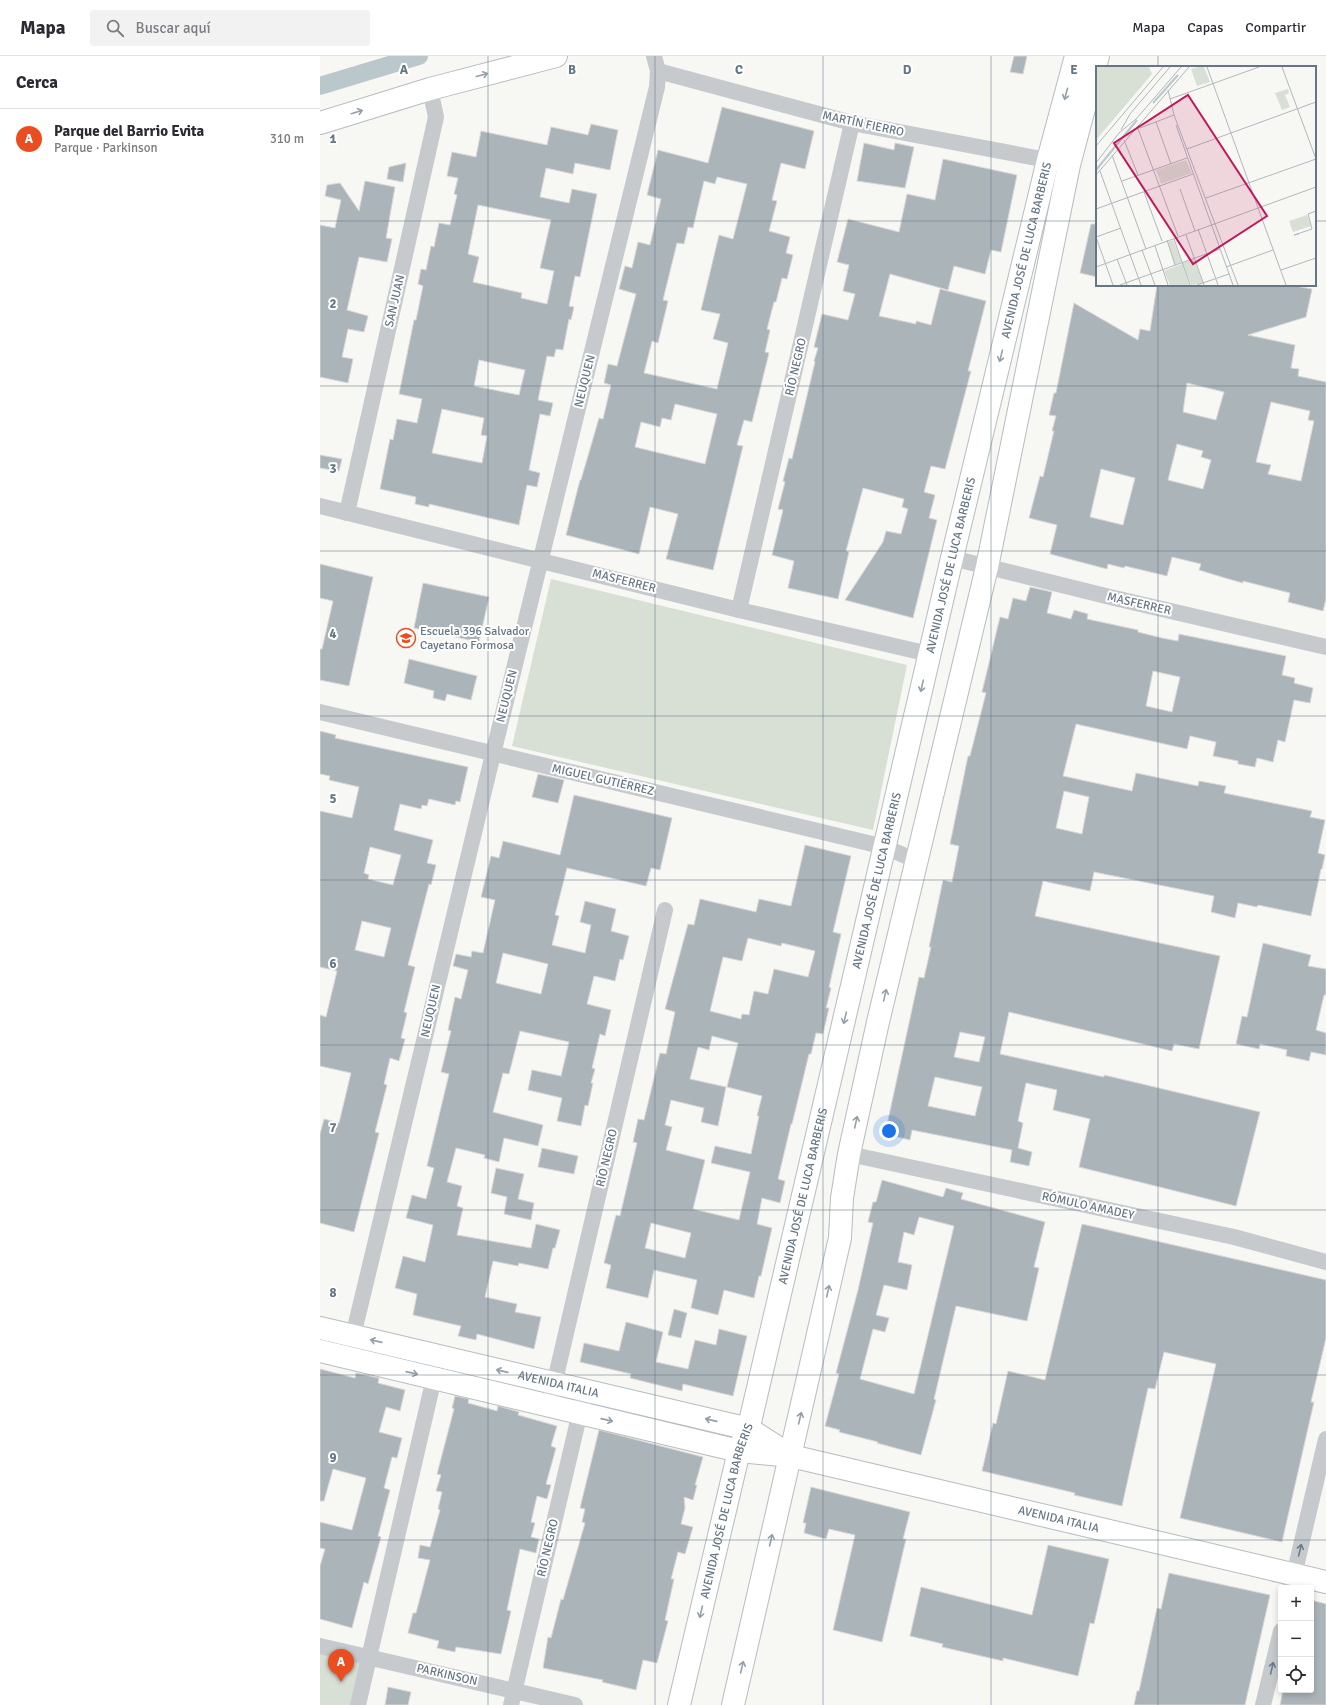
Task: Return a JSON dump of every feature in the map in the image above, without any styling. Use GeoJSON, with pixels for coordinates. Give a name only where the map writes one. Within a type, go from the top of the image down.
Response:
{"type":"FeatureCollection","features":[{"type":"Feature","properties":{"kind":"main road"},"geometry":{"type":"LineString","coordinates":[[320,123],[430,89],[556,56]]}},
{"type":"Feature","properties":{"kind":"main road","name":"AVENIDA JOSÉ DE LUCA BARBERIS"},"geometry":{"type":"LineString","coordinates":[[679,1705],[739,1451],[748,1429],[952,558],[1048,160],[1076,56]]}},
{"type":"Feature","properties":{"kind":"main road","name":"AVENIDA JOSÉ DE LUCA BARBERIS"},"geometry":{"type":"LineString","coordinates":[[733,1705],[840,1238],[842,1198],[849,1154],[878,1022],[987,567],[1070,164],[1098,56]]}},
{"type":"Feature","properties":{"kind":"main road","name":"AVENIDA ITALIA"},"geometry":{"type":"LineString","coordinates":[[320,1328],[748,1429],[791,1456]]}},
{"type":"Feature","properties":{"kind":"main road","name":"AVENIDA ITALIA"},"geometry":{"type":"LineString","coordinates":[[320,1351],[739,1451],[791,1456],[1292,1582],[1326,1582]]}},
{"type":"Feature","properties":{"kind":"street","name":"NEUQUEN"},"geometry":{"type":"LineString","coordinates":[[353,1336],[493,754],[657,87],[658,71],[654,56]]}},
{"type":"Feature","properties":{"kind":"street","name":"MARTÍN FIERRO"},"geometry":{"type":"LineString","coordinates":[[658,71],[852,123],[1070,164]]}},
{"type":"Feature","properties":{"kind":"street","name":"SAN JUAN"},"geometry":{"type":"LineString","coordinates":[[347,513],[436,117],[430,89]]}},
{"type":"Feature","properties":{"kind":"street","name":"RÍO NEGRO"},"geometry":{"type":"LineString","coordinates":[[739,610],[852,123]]}},
{"type":"Feature","properties":{"kind":"street","name":"MASFERRER"},"geometry":{"type":"LineString","coordinates":[[320,506],[739,610],[929,654]]}},
{"type":"Feature","properties":{"kind":"street","name":"MASFERRER"},"geometry":{"type":"LineString","coordinates":[[952,558],[1110,597],[1326,647]]}},
{"type":"Feature","properties":{"kind":"street","name":"MIGUEL GUTIÉRREZ"},"geometry":{"type":"LineString","coordinates":[[320,712],[885,847],[916,861]]}},
{"type":"Feature","properties":{"kind":"street","name":"RÍO NEGRO"},"geometry":{"type":"LineString","coordinates":[[549,1406],[666,910]]}},
{"type":"Feature","properties":{"kind":"street","name":"RÓMULO AMADEY"},"geometry":{"type":"LineString","coordinates":[[849,1154],[1226,1236],[1326,1262]]}},
{"type":"Feature","properties":{"kind":"street"},"geometry":{"type":"LineString","coordinates":[[358,1705],[434,1378]]}},
{"type":"Feature","properties":{"kind":"street","name":"RÍO NEGRO"},"geometry":{"type":"LineString","coordinates":[[513,1698],[585,1391]]}},
{"type":"Feature","properties":{"kind":"street"},"geometry":{"type":"LineString","coordinates":[[1292,1582],[1326,1439]]}},
{"type":"Feature","properties":{"kind":"street"},"geometry":{"type":"LineString","coordinates":[[1264,1705],[1278,1643]]}},
{"type":"Feature","properties":{"kind":"street","name":"PARKINSON"},"geometry":{"type":"LineString","coordinates":[[320,1646],[369,1657],[513,1698],[575,1705]]}},
{"type":"Feature","properties":{"kind":"shaded area"},"geometry":{"type":"Polygon","coordinates":[[[551,579],[907,665],[873,830],[512,746],[551,579]]]}},
{"type":"Feature","properties":{"kind":"shaded area"},"geometry":{"type":"Polygon","coordinates":[[[320,1648],[367,1659],[356,1705],[320,1705],[320,1648]]]}},
{"type":"Feature","properties":{"kind":"building"},"geometry":{"type":"Polygon","coordinates":[[[1014,56],[1027,56],[1023,74],[1010,72],[1014,56]]]}},
{"type":"Feature","properties":{"kind":"building"},"geometry":{"type":"Polygon","coordinates":[[[722,107],[814,131],[805,169],[781,163],[772,200],[777,201],[769,231],[790,237],[786,253],[793,255],[787,279],[782,278],[767,329],[770,330],[765,352],[769,353],[752,422],[744,420],[737,445],[743,446],[713,570],[666,559],[678,514],[650,507],[639,554],[566,535],[580,480],[599,418],[603,419],[611,385],[604,383],[608,364],[617,366],[636,294],[619,289],[625,266],[632,268],[638,242],[650,245],[661,199],[647,195],[658,150],[708,163],[722,107]],[[717,177],[715,184],[704,181],[693,228],[688,227],[684,244],[677,243],[663,300],[668,301],[658,343],[652,341],[644,373],[717,389],[728,343],[713,339],[720,314],[701,310],[719,235],[733,239],[747,184],[717,177]],[[675,404],[671,420],[662,418],[660,427],[641,422],[635,447],[705,464],[717,414],[675,404]]]}},
{"type":"Feature","properties":{"kind":"building"},"geometry":{"type":"Polygon","coordinates":[[[591,124],[618,130],[610,170],[575,163],[573,174],[546,168],[540,197],[569,203],[572,189],[597,194],[580,277],[575,276],[569,306],[574,307],[571,320],[569,319],[563,350],[556,349],[554,357],[547,356],[538,400],[553,403],[550,416],[540,414],[529,470],[540,473],[537,487],[527,485],[519,525],[429,504],[429,507],[415,504],[416,497],[380,489],[390,439],[393,440],[397,419],[417,423],[422,399],[399,394],[414,320],[416,320],[423,286],[418,284],[421,269],[426,270],[431,246],[434,247],[439,223],[450,225],[457,195],[454,194],[458,178],[447,176],[452,152],[476,157],[481,131],[547,145],[551,127],[588,135],[591,124]],[[478,205],[468,254],[479,257],[473,282],[522,293],[521,298],[547,304],[554,271],[540,268],[551,220],[478,205]],[[479,360],[474,386],[519,395],[525,370],[479,360]],[[442,409],[432,453],[482,463],[487,436],[481,435],[484,418],[442,409]]]}},
{"type":"Feature","properties":{"kind":"building"},"geometry":{"type":"Polygon","coordinates":[[[864,143],[894,150],[895,143],[914,147],[905,188],[857,181],[864,143]]]}},
{"type":"Feature","properties":{"kind":"building"},"geometry":{"type":"Polygon","coordinates":[[[943,159],[1017,175],[1001,252],[991,250],[985,274],[954,266],[948,290],[890,274],[879,316],[916,324],[916,321],[931,325],[940,289],[986,301],[968,371],[971,371],[945,469],[931,466],[924,492],[935,495],[929,518],[937,520],[913,618],[845,600],[883,542],[886,531],[901,534],[908,509],[902,507],[904,499],[863,488],[846,551],[849,552],[838,599],[788,588],[794,561],[772,555],[783,510],[778,509],[785,482],[783,481],[789,458],[792,459],[815,362],[818,348],[814,347],[822,314],[848,320],[855,294],[843,291],[849,265],[837,262],[848,219],[899,232],[907,194],[935,200],[943,159]]]}},
{"type":"Feature","properties":{"kind":"building"},"geometry":{"type":"Polygon","coordinates":[[[406,163],[403,182],[387,179],[389,167],[406,163]]]}},
{"type":"Feature","properties":{"kind":"building"},"geometry":{"type":"Polygon","coordinates":[[[365,181],[395,187],[386,238],[392,239],[387,262],[359,257],[347,310],[368,316],[364,332],[348,329],[342,357],[353,359],[348,383],[320,377],[320,225],[335,228],[341,200],[325,196],[327,185],[340,183],[359,211],[365,181]]]}},
{"type":"Feature","properties":{"kind":"building"},"geometry":{"type":"Polygon","coordinates":[[[1091,224],[1096,224],[1096,277],[1080,273],[1091,224]]]}},
{"type":"Feature","properties":{"kind":"building"},"geometry":{"type":"Polygon","coordinates":[[[1157,286],[1296,286],[1312,289],[1306,317],[1248,335],[1295,345],[1291,368],[1299,369],[1298,376],[1326,382],[1326,599],[1323,611],[1288,602],[1290,593],[1225,578],[1199,570],[1201,564],[1172,557],[1167,576],[1125,566],[1124,568],[1108,564],[1107,569],[1050,554],[1057,525],[1029,518],[1040,476],[1043,477],[1054,431],[1052,431],[1056,416],[1049,415],[1054,393],[1056,393],[1074,303],[1138,340],[1140,329],[1150,331],[1157,286]],[[1187,383],[1183,412],[1216,420],[1224,392],[1187,383]],[[1271,402],[1256,462],[1271,465],[1268,474],[1301,481],[1314,421],[1308,420],[1310,411],[1271,402]],[[1177,444],[1168,480],[1203,489],[1211,460],[1201,457],[1203,451],[1177,444]],[[1101,469],[1090,517],[1123,525],[1135,478],[1101,469]]]}},
{"type":"Feature","properties":{"kind":"building"},"geometry":{"type":"Polygon","coordinates":[[[320,455],[342,459],[339,471],[320,468],[320,455]]]}},
{"type":"Feature","properties":{"kind":"building"},"geometry":{"type":"Polygon","coordinates":[[[320,564],[373,577],[349,686],[320,680],[320,649],[322,649],[333,601],[320,598],[320,564]]]}},
{"type":"Feature","properties":{"kind":"building"},"geometry":{"type":"Polygon","coordinates":[[[423,583],[489,597],[479,642],[414,628],[423,583]]]}},
{"type":"Feature","properties":{"kind":"building"},"geometry":{"type":"Polygon","coordinates":[[[1030,587],[1052,592],[1047,613],[1071,619],[1074,610],[1088,614],[1087,619],[1138,630],[1138,632],[1162,638],[1178,641],[1179,634],[1286,656],[1282,675],[1295,678],[1294,683],[1313,688],[1310,703],[1294,700],[1285,742],[1278,740],[1273,762],[1257,758],[1255,767],[1238,764],[1238,761],[1213,756],[1216,742],[1190,736],[1187,749],[1076,724],[1063,776],[1132,791],[1136,773],[1198,786],[1199,781],[1226,786],[1224,793],[1312,811],[1310,817],[1325,820],[1318,853],[1325,855],[1322,869],[1311,916],[1258,905],[1257,907],[1238,903],[1235,918],[1211,912],[1214,896],[1094,872],[1090,891],[1043,881],[1035,916],[1220,956],[1199,1049],[1174,1044],[1172,1051],[1009,1012],[1000,1054],[1104,1077],[1104,1075],[1260,1112],[1236,1206],[1079,1167],[1090,1119],[1053,1110],[1057,1090],[1026,1083],[1018,1121],[1023,1123],[1018,1148],[1032,1152],[1029,1166],[1010,1162],[1012,1150],[912,1130],[910,1140],[885,1134],[919,977],[924,978],[943,880],[952,882],[959,846],[950,844],[968,756],[970,756],[986,693],[982,692],[1000,617],[1008,619],[1013,598],[1026,601],[1030,587]],[[1153,671],[1146,706],[1172,712],[1180,677],[1153,671]],[[1064,791],[1056,828],[1082,834],[1089,797],[1064,791]],[[960,1032],[954,1057],[979,1062],[985,1037],[960,1032]],[[935,1077],[928,1106],[975,1116],[982,1087],[935,1077]]]}},
{"type":"Feature","properties":{"kind":"building"},"geometry":{"type":"Polygon","coordinates":[[[409,659],[477,676],[471,700],[447,694],[445,701],[433,698],[434,691],[404,683],[409,659]]]}},
{"type":"Feature","properties":{"kind":"building"},"geometry":{"type":"Polygon","coordinates":[[[320,731],[336,735],[335,738],[468,767],[460,802],[456,801],[455,805],[429,799],[427,806],[422,805],[421,809],[400,804],[394,830],[433,840],[427,863],[436,865],[431,885],[429,884],[408,965],[415,967],[404,1012],[407,1013],[401,1038],[405,1039],[399,1061],[390,1058],[384,1084],[387,1085],[375,1132],[379,1133],[354,1232],[320,1223],[320,1134],[324,1119],[339,1123],[351,1073],[320,1066],[320,1015],[326,1017],[337,971],[320,967],[320,811],[352,818],[359,787],[329,780],[330,776],[320,774],[320,731]],[[370,847],[364,873],[369,875],[368,879],[393,885],[401,855],[370,847]],[[362,921],[355,950],[384,957],[391,928],[362,921]]]}},
{"type":"Feature","properties":{"kind":"building"},"geometry":{"type":"Polygon","coordinates":[[[538,774],[564,780],[558,803],[532,797],[538,774]]]}},
{"type":"Feature","properties":{"kind":"building"},"geometry":{"type":"Polygon","coordinates":[[[574,795],[672,818],[660,870],[651,868],[646,886],[567,868],[555,915],[559,916],[552,945],[585,953],[591,925],[580,922],[585,901],[616,909],[611,931],[629,936],[623,960],[620,959],[615,981],[594,976],[587,1004],[611,1010],[605,1036],[600,1034],[592,1068],[595,1069],[591,1083],[593,1083],[588,1106],[585,1105],[581,1126],[557,1121],[562,1098],[528,1090],[532,1070],[561,1076],[569,1042],[520,1031],[509,1074],[503,1073],[493,1112],[543,1125],[538,1146],[504,1138],[499,1162],[484,1158],[485,1155],[456,1148],[447,1182],[462,1186],[457,1206],[463,1208],[457,1235],[531,1248],[536,1224],[560,1230],[555,1248],[553,1248],[548,1269],[519,1263],[518,1266],[493,1261],[485,1297],[517,1304],[515,1312],[541,1317],[534,1349],[477,1334],[476,1340],[458,1336],[461,1326],[413,1315],[417,1294],[395,1288],[403,1256],[425,1262],[433,1225],[406,1218],[412,1195],[426,1199],[434,1168],[427,1166],[449,1074],[441,1072],[451,1031],[448,1030],[455,997],[461,999],[468,970],[453,966],[456,954],[471,957],[472,951],[483,953],[495,900],[481,897],[491,856],[499,858],[503,841],[560,855],[574,795]],[[503,953],[496,983],[541,994],[548,964],[503,953]]]}},
{"type":"Feature","properties":{"kind":"building"},"geometry":{"type":"Polygon","coordinates":[[[805,845],[851,856],[833,932],[841,934],[829,987],[831,988],[826,1008],[829,1008],[823,1034],[816,1033],[811,1054],[809,1054],[791,1124],[778,1179],[785,1181],[780,1203],[762,1198],[757,1224],[772,1228],[761,1276],[759,1276],[754,1298],[724,1290],[718,1315],[691,1308],[697,1280],[654,1270],[648,1298],[606,1288],[611,1265],[604,1263],[616,1215],[620,1216],[637,1143],[633,1142],[638,1119],[644,1120],[660,1053],[666,1054],[675,1012],[665,1009],[688,924],[694,925],[700,899],[756,912],[759,899],[791,906],[805,845]],[[748,938],[742,961],[723,957],[710,1011],[741,1019],[742,1014],[749,1015],[754,991],[768,994],[774,969],[808,977],[815,951],[782,943],[781,946],[748,938]],[[712,1036],[709,1050],[698,1047],[690,1079],[726,1087],[718,1126],[701,1122],[704,1108],[671,1100],[665,1125],[672,1127],[666,1150],[705,1160],[693,1209],[739,1220],[750,1172],[711,1163],[715,1146],[751,1154],[762,1096],[727,1087],[738,1043],[712,1036]],[[651,1223],[645,1248],[685,1258],[691,1233],[651,1223]]]}},
{"type":"Feature","properties":{"kind":"building"},"geometry":{"type":"Polygon","coordinates":[[[1263,943],[1311,955],[1308,966],[1326,969],[1326,995],[1324,995],[1316,1030],[1326,1033],[1326,1055],[1311,1052],[1309,1061],[1286,1056],[1287,1050],[1260,1044],[1259,1049],[1236,1044],[1242,1016],[1247,1017],[1263,943]]]}},
{"type":"Feature","properties":{"kind":"building"},"geometry":{"type":"Polygon","coordinates":[[[542,1148],[578,1156],[574,1174],[538,1167],[542,1148]]]}},
{"type":"Feature","properties":{"kind":"building"},"geometry":{"type":"Polygon","coordinates":[[[496,1168],[524,1174],[518,1199],[534,1203],[531,1220],[504,1214],[507,1197],[491,1193],[496,1168]]]}},
{"type":"Feature","properties":{"kind":"building"},"geometry":{"type":"Polygon","coordinates":[[[882,1180],[943,1197],[946,1188],[963,1193],[961,1199],[1045,1222],[1034,1267],[1039,1268],[1027,1321],[956,1306],[934,1399],[936,1400],[921,1455],[839,1432],[840,1430],[825,1426],[839,1374],[836,1373],[858,1290],[873,1223],[868,1222],[873,1202],[876,1202],[882,1180]],[[919,1217],[914,1235],[904,1232],[898,1262],[912,1265],[907,1290],[884,1285],[876,1315],[889,1318],[885,1332],[873,1329],[860,1379],[914,1394],[954,1226],[919,1217]]]}},
{"type":"Feature","properties":{"kind":"building"},"geometry":{"type":"Polygon","coordinates":[[[1082,1224],[1326,1280],[1326,1338],[1311,1402],[1314,1402],[1282,1542],[1180,1518],[1216,1364],[1164,1352],[1155,1389],[1148,1388],[1122,1506],[1074,1495],[1075,1493],[982,1471],[993,1423],[996,1424],[1008,1371],[1045,1380],[1082,1224]]]}},
{"type":"Feature","properties":{"kind":"building"},"geometry":{"type":"Polygon","coordinates":[[[674,1309],[687,1313],[681,1338],[668,1335],[674,1309]]]}},
{"type":"Feature","properties":{"kind":"building"},"geometry":{"type":"Polygon","coordinates":[[[626,1322],[663,1332],[656,1362],[688,1369],[695,1340],[716,1345],[719,1329],[747,1336],[733,1396],[683,1384],[682,1391],[630,1378],[631,1374],[580,1362],[584,1343],[619,1351],[626,1322]]]}},
{"type":"Feature","properties":{"kind":"building"},"geometry":{"type":"Polygon","coordinates":[[[320,1369],[355,1378],[356,1373],[379,1378],[378,1383],[405,1390],[400,1411],[386,1407],[379,1432],[402,1438],[397,1458],[392,1457],[384,1488],[390,1490],[378,1536],[381,1537],[368,1584],[364,1582],[352,1628],[320,1619],[320,1566],[325,1549],[320,1548],[320,1522],[352,1530],[366,1478],[333,1469],[324,1501],[320,1501],[320,1369]]]}},
{"type":"Feature","properties":{"kind":"building"},"geometry":{"type":"Polygon","coordinates":[[[455,1396],[469,1399],[468,1403],[497,1411],[498,1406],[502,1407],[519,1412],[518,1415],[557,1426],[551,1446],[556,1448],[546,1484],[551,1485],[547,1499],[537,1496],[531,1522],[535,1523],[531,1537],[539,1539],[536,1553],[520,1549],[507,1610],[511,1611],[501,1654],[456,1647],[455,1652],[437,1648],[439,1641],[408,1633],[413,1613],[416,1613],[430,1560],[418,1558],[420,1545],[430,1547],[440,1510],[438,1509],[442,1492],[436,1491],[441,1475],[437,1474],[454,1409],[452,1408],[455,1396]]]}},
{"type":"Feature","properties":{"kind":"building"},"geometry":{"type":"Polygon","coordinates":[[[599,1430],[703,1457],[695,1485],[697,1485],[693,1500],[684,1497],[685,1508],[681,1524],[693,1527],[685,1554],[678,1552],[671,1579],[674,1579],[665,1620],[668,1621],[657,1663],[643,1660],[636,1690],[602,1682],[603,1680],[543,1668],[548,1637],[551,1638],[561,1599],[563,1600],[585,1523],[582,1522],[585,1509],[580,1508],[599,1430]]]}},
{"type":"Feature","properties":{"kind":"building"},"geometry":{"type":"Polygon","coordinates":[[[811,1487],[910,1512],[903,1539],[906,1539],[882,1642],[833,1630],[855,1535],[829,1529],[826,1539],[804,1533],[806,1523],[803,1523],[811,1487]]]}},
{"type":"Feature","properties":{"kind":"building"},"geometry":{"type":"Polygon","coordinates":[[[1048,1545],[1109,1559],[1094,1624],[1090,1623],[1078,1676],[1003,1658],[1003,1661],[942,1647],[943,1644],[910,1636],[921,1587],[1032,1615],[1048,1545]]]}},
{"type":"Feature","properties":{"kind":"building"},"geometry":{"type":"Polygon","coordinates":[[[1169,1573],[1270,1595],[1245,1705],[1134,1705],[1137,1691],[1139,1691],[1157,1608],[1161,1609],[1169,1573]]]}},
{"type":"Feature","properties":{"kind":"building"},"geometry":{"type":"Polygon","coordinates":[[[1314,1601],[1326,1604],[1326,1705],[1280,1705],[1282,1693],[1314,1693],[1314,1601]]]}},
{"type":"Feature","properties":{"kind":"building"},"geometry":{"type":"Polygon","coordinates":[[[388,1687],[411,1692],[408,1705],[385,1705],[388,1687]]]}},
{"type":"Feature","properties":{"kind":"waterway"},"geometry":{"type":"LineString","coordinates":[[320,86],[419,56]]}},
{"type":"Feature","properties":{"kind":"place","name":"Escuela 396 Salvador Cayetano Formosa"},"geometry":{"type":"Point","coordinates":[406,638]}},
{"type":"Feature","properties":{"kind":"place","name":"Parque del Barrio Evita"},"geometry":{"type":"Point","coordinates":[341,1682]}}]}
